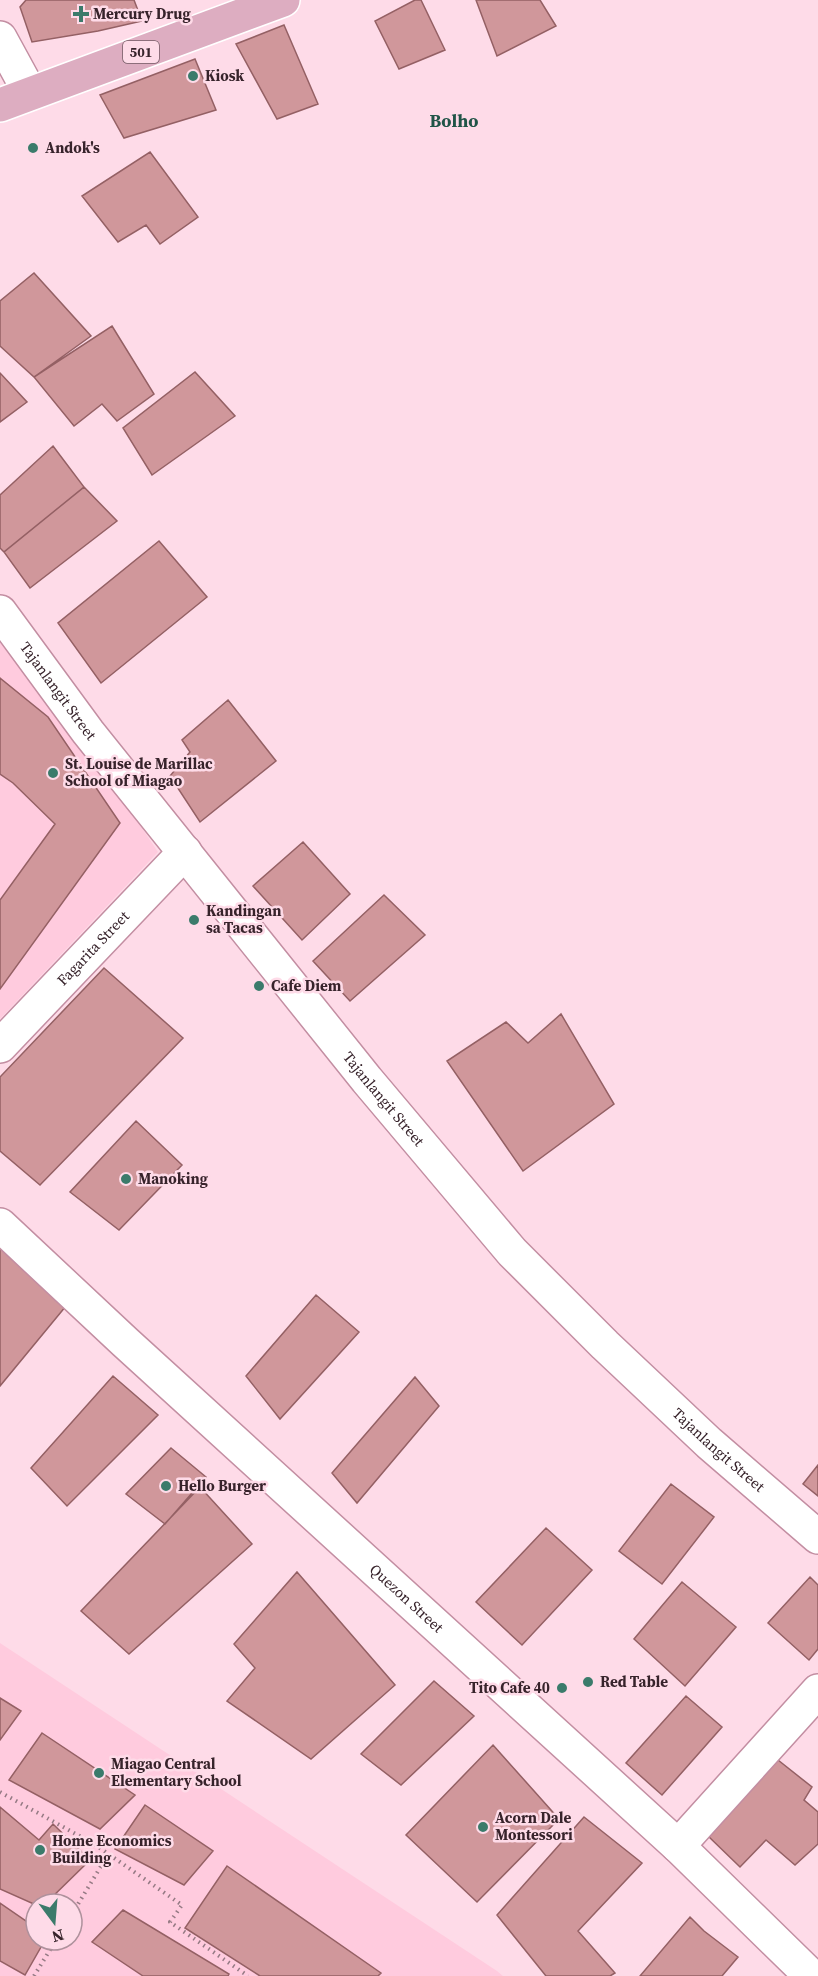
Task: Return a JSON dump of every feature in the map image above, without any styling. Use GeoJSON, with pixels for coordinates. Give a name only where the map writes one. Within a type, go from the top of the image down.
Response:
{"type":"FeatureCollection","features":[{"type":"Feature","properties":{"kind":"main road","name":"501"},"geometry":{"type":"LineString","coordinates":[[0,105],[283,0]]}},
{"type":"Feature","properties":{"kind":"street"},"geometry":{"type":"LineString","coordinates":[[0,38],[30,93]]}},
{"type":"Feature","properties":{"kind":"street","name":"Tajanlangit Street"},"geometry":{"type":"LineString","coordinates":[[0,612],[88,732],[368,1080],[512,1252],[605,1345],[709,1443],[818,1537]]}},
{"type":"Feature","properties":{"kind":"street","name":"Fagarita Street"},"geometry":{"type":"LineString","coordinates":[[0,1046],[185,852]]}},
{"type":"Feature","properties":{"kind":"street","name":"Quezon Street"},"geometry":{"type":"LineString","coordinates":[[0,1225],[125,1342],[678,1846],[811,1976]]}},
{"type":"Feature","properties":{"kind":"street"},"geometry":{"type":"LineString","coordinates":[[678,1846],[818,1691]]}},
{"type":"Feature","properties":{"kind":"path"},"geometry":{"type":"LineString","coordinates":[[0,1792],[109,1853],[182,1905],[171,1922],[248,1976]]}},
{"type":"Feature","properties":{"kind":"path"},"geometry":{"type":"LineString","coordinates":[[84,1894],[109,1853]]}},
{"type":"Feature","properties":{"kind":"path"},"geometry":{"type":"LineString","coordinates":[[34,1976],[49,1952]]}},
{"type":"Feature","properties":{"kind":"shaded area","name":"St. Louise de Marillac School of Miagao"},"geometry":{"type":"Polygon","coordinates":[[[0,634],[53,695],[158,852],[0,1019],[0,634]]]}},
{"type":"Feature","properties":{"kind":"shaded area","name":"Miagao Central Elementary School"},"geometry":{"type":"Polygon","coordinates":[[[0,1643],[497,1971],[503,1976],[0,1976],[0,1643]]]}},
{"type":"Feature","properties":{"kind":"building","name":"Mercury Drug"},"geometry":{"type":"Polygon","coordinates":[[[26,0],[134,0],[142,21],[32,42],[20,7],[26,0]]]}},
{"type":"Feature","properties":{"kind":"building"},"geometry":{"type":"Polygon","coordinates":[[[415,0],[421,0],[445,50],[399,69],[375,21],[415,0]]]}},
{"type":"Feature","properties":{"kind":"building"},"geometry":{"type":"Polygon","coordinates":[[[476,0],[540,0],[556,26],[497,56],[476,0]]]}},
{"type":"Feature","properties":{"kind":"building"},"geometry":{"type":"Polygon","coordinates":[[[284,25],[318,104],[277,119],[236,44],[284,25]]]}},
{"type":"Feature","properties":{"kind":"building"},"geometry":{"type":"Polygon","coordinates":[[[195,59],[216,110],[124,138],[100,95],[195,59]]]}},
{"type":"Feature","properties":{"kind":"building"},"geometry":{"type":"Polygon","coordinates":[[[150,152],[198,217],[160,244],[146,225],[118,242],[82,196],[150,152]]]}},
{"type":"Feature","properties":{"kind":"building"},"geometry":{"type":"Polygon","coordinates":[[[34,273],[91,336],[34,377],[0,346],[0,301],[34,273]]]}},
{"type":"Feature","properties":{"kind":"building"},"geometry":{"type":"Polygon","coordinates":[[[112,326],[154,394],[117,421],[102,404],[74,426],[34,377],[112,326]]]}},
{"type":"Feature","properties":{"kind":"building"},"geometry":{"type":"Polygon","coordinates":[[[195,372],[235,416],[152,475],[123,428],[195,372]]]}},
{"type":"Feature","properties":{"kind":"building"},"geometry":{"type":"Polygon","coordinates":[[[0,373],[27,402],[0,422],[0,373]]]}},
{"type":"Feature","properties":{"kind":"building"},"geometry":{"type":"Polygon","coordinates":[[[53,446],[84,487],[4,552],[0,548],[0,495],[53,446]]]}},
{"type":"Feature","properties":{"kind":"building"},"geometry":{"type":"Polygon","coordinates":[[[84,487],[117,521],[30,588],[4,552],[84,487]]]}},
{"type":"Feature","properties":{"kind":"building"},"geometry":{"type":"Polygon","coordinates":[[[159,541],[207,597],[101,683],[58,623],[159,541]]]}},
{"type":"Feature","properties":{"kind":"building"},"geometry":{"type":"Polygon","coordinates":[[[0,678],[48,717],[120,823],[0,989],[0,900],[55,824],[13,783],[0,774],[0,678]]]}},
{"type":"Feature","properties":{"kind":"building"},"geometry":{"type":"Polygon","coordinates":[[[228,700],[276,761],[200,822],[170,776],[190,752],[182,740],[228,700]]]}},
{"type":"Feature","properties":{"kind":"building"},"geometry":{"type":"Polygon","coordinates":[[[303,842],[350,894],[302,940],[253,886],[303,842]]]}},
{"type":"Feature","properties":{"kind":"building"},"geometry":{"type":"Polygon","coordinates":[[[384,895],[425,935],[350,1001],[313,961],[384,895]]]}},
{"type":"Feature","properties":{"kind":"building"},"geometry":{"type":"Polygon","coordinates":[[[104,968],[183,1038],[40,1185],[0,1151],[0,1077],[104,968]]]}},
{"type":"Feature","properties":{"kind":"building"},"geometry":{"type":"Polygon","coordinates":[[[561,1014],[614,1104],[523,1171],[447,1061],[506,1022],[528,1043],[561,1014]]]}},
{"type":"Feature","properties":{"kind":"building","name":"Manoking"},"geometry":{"type":"Polygon","coordinates":[[[136,1121],[182,1165],[119,1230],[70,1192],[136,1121]]]}},
{"type":"Feature","properties":{"kind":"building"},"geometry":{"type":"Polygon","coordinates":[[[0,1232],[66,1306],[0,1386],[0,1232]]]}},
{"type":"Feature","properties":{"kind":"building"},"geometry":{"type":"Polygon","coordinates":[[[316,1295],[359,1332],[280,1419],[246,1376],[316,1295]]]}},
{"type":"Feature","properties":{"kind":"building"},"geometry":{"type":"Polygon","coordinates":[[[113,1376],[158,1415],[67,1506],[31,1468],[113,1376]]]}},
{"type":"Feature","properties":{"kind":"building"},"geometry":{"type":"Polygon","coordinates":[[[415,1377],[439,1406],[357,1503],[332,1473],[415,1377]]]}},
{"type":"Feature","properties":{"kind":"building","name":"Hello Burger"},"geometry":{"type":"Polygon","coordinates":[[[171,1448],[206,1477],[165,1524],[126,1494],[171,1448]]]}},
{"type":"Feature","properties":{"kind":"building"},"geometry":{"type":"Polygon","coordinates":[[[818,1465],[818,1496],[803,1484],[818,1465]]]}},
{"type":"Feature","properties":{"kind":"building"},"geometry":{"type":"Polygon","coordinates":[[[671,1484],[714,1517],[662,1584],[619,1551],[671,1484]]]}},
{"type":"Feature","properties":{"kind":"building"},"geometry":{"type":"Polygon","coordinates":[[[200,1487],[252,1544],[129,1654],[81,1611],[200,1487]]]}},
{"type":"Feature","properties":{"kind":"building"},"geometry":{"type":"Polygon","coordinates":[[[546,1528],[592,1570],[522,1645],[476,1602],[546,1528]]]}},
{"type":"Feature","properties":{"kind":"building"},"geometry":{"type":"Polygon","coordinates":[[[297,1572],[395,1685],[311,1759],[227,1701],[255,1668],[234,1644],[297,1572]]]}},
{"type":"Feature","properties":{"kind":"building"},"geometry":{"type":"Polygon","coordinates":[[[810,1577],[818,1585],[818,1649],[809,1660],[768,1623],[810,1577]]]}},
{"type":"Feature","properties":{"kind":"building"},"geometry":{"type":"Polygon","coordinates":[[[682,1582],[736,1627],[685,1686],[634,1639],[682,1582]]]}},
{"type":"Feature","properties":{"kind":"building"},"geometry":{"type":"Polygon","coordinates":[[[434,1681],[474,1716],[401,1785],[361,1754],[434,1681]]]}},
{"type":"Feature","properties":{"kind":"building"},"geometry":{"type":"Polygon","coordinates":[[[686,1696],[722,1727],[662,1795],[626,1763],[686,1696]]]}},
{"type":"Feature","properties":{"kind":"building"},"geometry":{"type":"Polygon","coordinates":[[[0,1698],[21,1711],[0,1740],[0,1698]]]}},
{"type":"Feature","properties":{"kind":"building"},"geometry":{"type":"Polygon","coordinates":[[[42,1733],[135,1795],[100,1829],[9,1780],[42,1733]]]}},
{"type":"Feature","properties":{"kind":"building","name":"Acorn Dale Montessori"},"geometry":{"type":"Polygon","coordinates":[[[493,1745],[559,1819],[477,1902],[406,1835],[493,1745]]]}},
{"type":"Feature","properties":{"kind":"building"},"geometry":{"type":"Polygon","coordinates":[[[778,1760],[812,1787],[804,1800],[818,1812],[818,1844],[795,1865],[766,1840],[740,1867],[707,1835],[778,1760]]]}},
{"type":"Feature","properties":{"kind":"building"},"geometry":{"type":"Polygon","coordinates":[[[145,1805],[213,1851],[184,1885],[115,1849],[145,1805]]]}},
{"type":"Feature","properties":{"kind":"building","name":"Home Economics Building"},"geometry":{"type":"Polygon","coordinates":[[[0,1807],[39,1840],[53,1824],[90,1860],[57,1892],[24,1892],[24,1900],[0,1889],[0,1807]]]}},
{"type":"Feature","properties":{"kind":"building"},"geometry":{"type":"Polygon","coordinates":[[[584,1817],[642,1863],[578,1931],[615,1973],[610,1976],[546,1976],[497,1915],[584,1817]]]}},
{"type":"Feature","properties":{"kind":"building"},"geometry":{"type":"Polygon","coordinates":[[[227,1866],[381,1973],[378,1976],[260,1976],[185,1928],[227,1866]]]}},
{"type":"Feature","properties":{"kind":"building"},"geometry":{"type":"Polygon","coordinates":[[[0,1903],[24,1920],[24,1952],[38,1952],[25,1975],[0,1961],[0,1903]]]}},
{"type":"Feature","properties":{"kind":"building"},"geometry":{"type":"Polygon","coordinates":[[[123,1910],[229,1974],[228,1976],[143,1976],[92,1942],[123,1910]]]}},
{"type":"Feature","properties":{"kind":"building"},"geometry":{"type":"Polygon","coordinates":[[[690,1917],[738,1957],[722,1976],[640,1976],[690,1917]]]}},
{"type":"Feature","properties":{"kind":"place","name":"Mercury Drug"},"geometry":{"type":"Point","coordinates":[81,14]}},
{"type":"Feature","properties":{"kind":"place","name":"Kiosk"},"geometry":{"type":"Point","coordinates":[193,76]}},
{"type":"Feature","properties":{"kind":"place","name":"Andok's"},"geometry":{"type":"Point","coordinates":[33,148]}},
{"type":"Feature","properties":{"kind":"place","name":"St. Louise de Marillac School of Miagao"},"geometry":{"type":"Point","coordinates":[53,773]}},
{"type":"Feature","properties":{"kind":"place","name":"Kandingan sa Tacas"},"geometry":{"type":"Point","coordinates":[194,920]}},
{"type":"Feature","properties":{"kind":"place","name":"Cafe Diem"},"geometry":{"type":"Point","coordinates":[259,986]}},
{"type":"Feature","properties":{"kind":"place","name":"Manoking"},"geometry":{"type":"Point","coordinates":[126,1179]}},
{"type":"Feature","properties":{"kind":"place","name":"Hello Burger"},"geometry":{"type":"Point","coordinates":[166,1486]}},
{"type":"Feature","properties":{"kind":"place","name":"Red Table"},"geometry":{"type":"Point","coordinates":[588,1682]}},
{"type":"Feature","properties":{"kind":"place","name":"Tito Cafe 40"},"geometry":{"type":"Point","coordinates":[562,1688]}},
{"type":"Feature","properties":{"kind":"place","name":"Miagao Central Elementary School"},"geometry":{"type":"Point","coordinates":[99,1773]}},
{"type":"Feature","properties":{"kind":"place","name":"Acorn Dale Montessori"},"geometry":{"type":"Point","coordinates":[483,1827]}},
{"type":"Feature","properties":{"kind":"place","name":"Home Economics Building"},"geometry":{"type":"Point","coordinates":[40,1850]}},
{"type":"Feature","properties":{"kind":"district","name":"Bolho"},"geometry":{"type":"Point","coordinates":[454,121]}}]}
